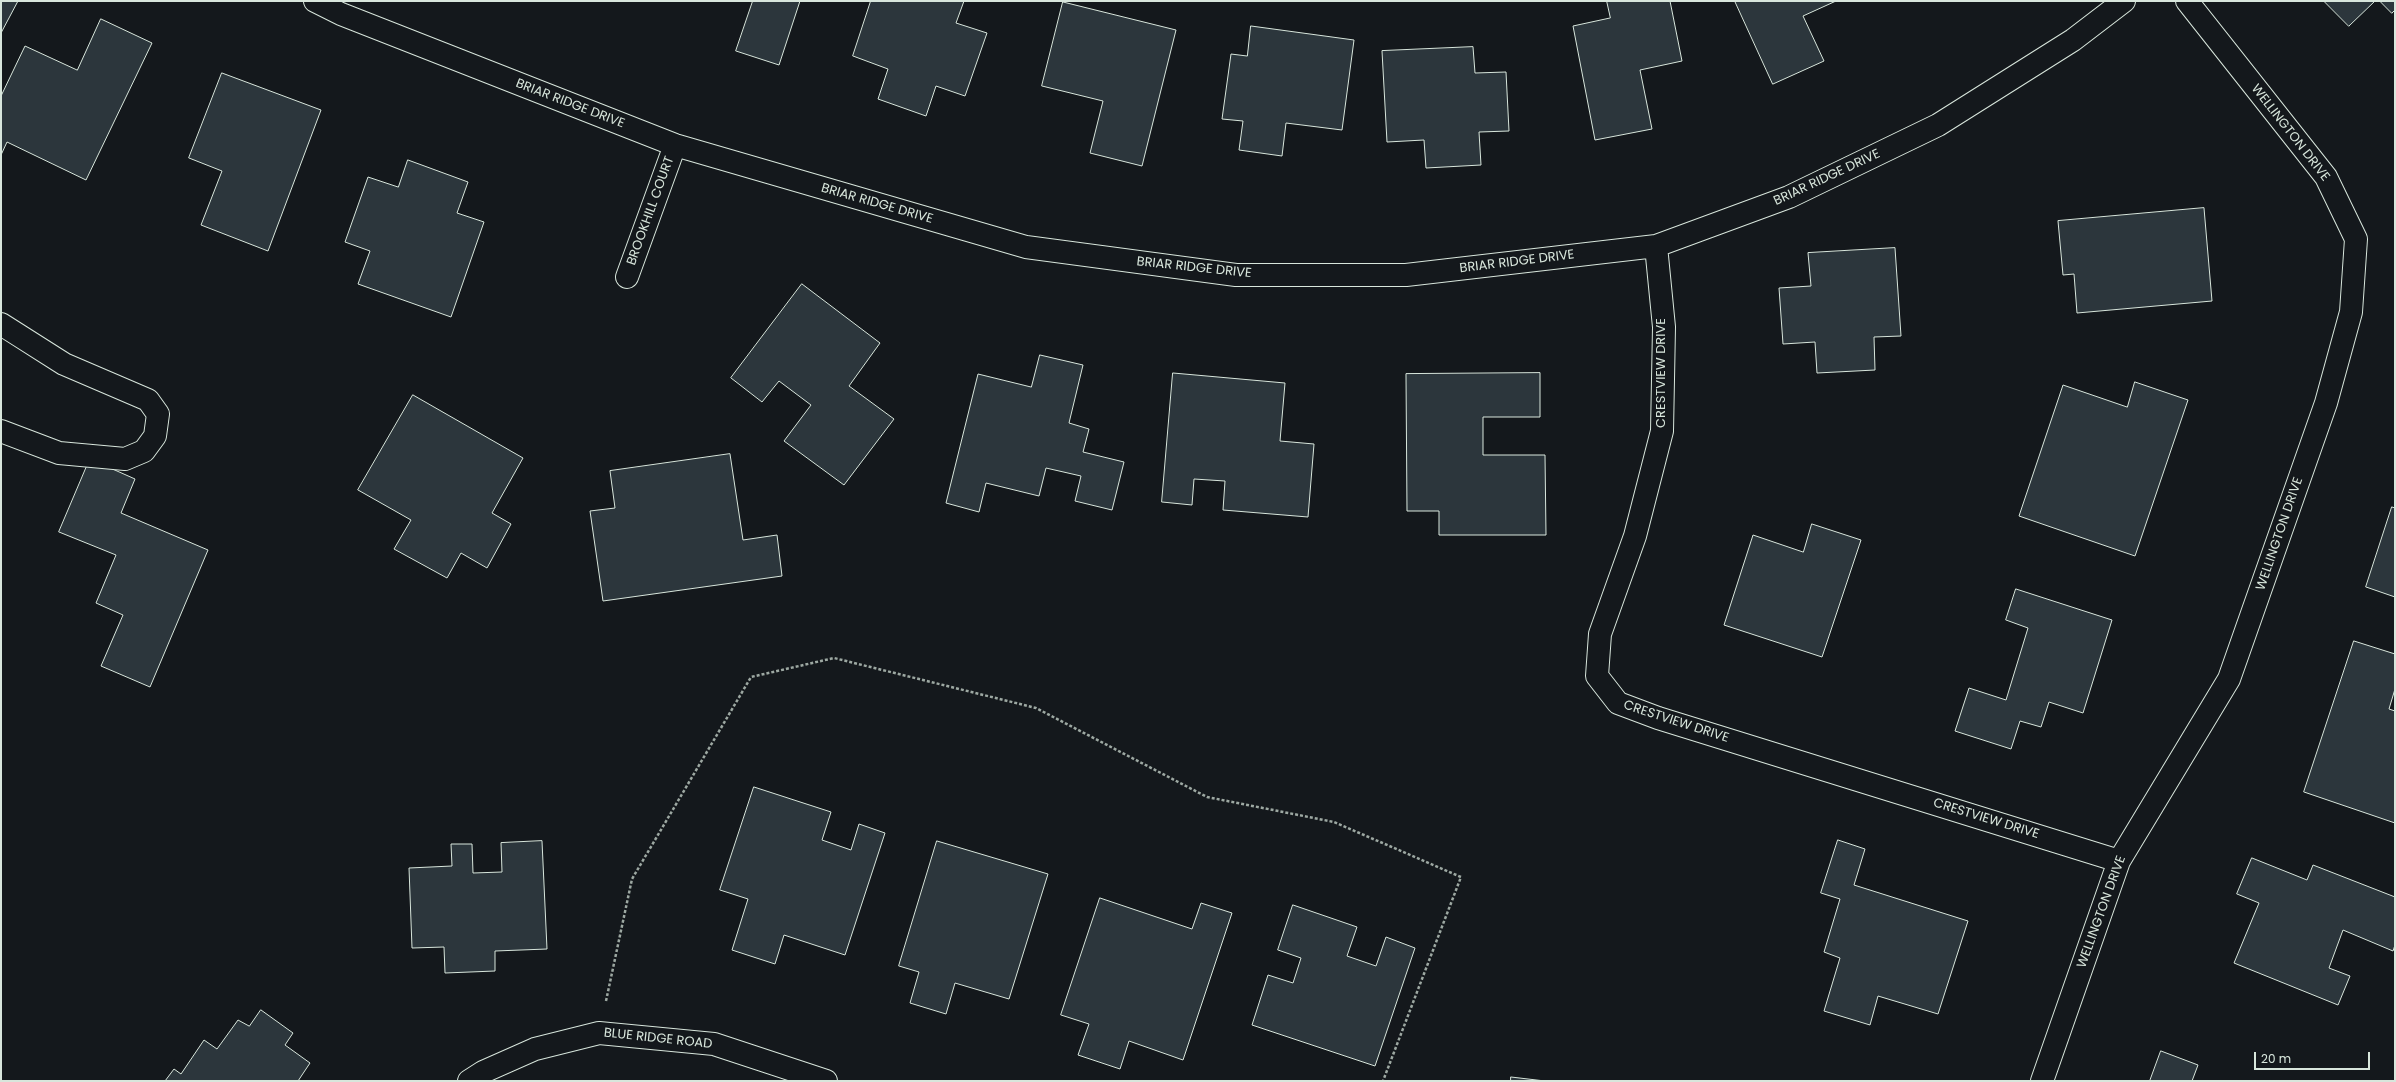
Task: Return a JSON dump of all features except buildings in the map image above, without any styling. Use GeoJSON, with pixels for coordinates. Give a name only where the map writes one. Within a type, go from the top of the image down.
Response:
{"type":"FeatureCollection","features":[{"type":"Feature","properties":{"kind":"street","name":"BRIAR RIDGE DRIVE"},"geometry":{"type":"LineString","coordinates":[[315,1],[341,14],[675,145],[1026,247],[1236,275],[1406,275],[1656,246],[1789,197],[1938,125],[2073,40],[2124,1]]}},
{"type":"Feature","properties":{"kind":"street","name":"WELLINGTON DRIVE"},"geometry":{"type":"LineString","coordinates":[[2042,1081],[2119,861],[2229,679],[2326,403],[2351,312],[2356,239],[2326,178],[2187,1]]}},
{"type":"Feature","properties":{"kind":"street","name":"BROOKHILL COURT"},"geometry":{"type":"LineString","coordinates":[[627,277],[675,145]]}},
{"type":"Feature","properties":{"kind":"street","name":"CRESTVIEW DRIVE"},"geometry":{"type":"LineString","coordinates":[[1656,246],[1664,327],[1662,431],[1635,536],[1600,634],[1598,676],[1618,703],[1658,718],[2119,861]]}},
{"type":"Feature","properties":{"kind":"street"},"geometry":{"type":"LineString","coordinates":[[1,324],[64,364],[148,400],[158,414],[155,436],[144,450],[125,459],[59,453],[1,431]]}},
{"type":"Feature","properties":{"kind":"street","name":"BLUE RIDGE ROAD"},"geometry":{"type":"LineString","coordinates":[[469,1081],[483,1072],[535,1049],[599,1033],[714,1044],[826,1081]]}},
{"type":"Feature","properties":{"kind":"path"},"geometry":{"type":"LineString","coordinates":[[599,1033],[632,879],[751,677],[834,658],[1036,708],[1207,797],[1334,822],[1462,877],[1383,1081]]}}]}
